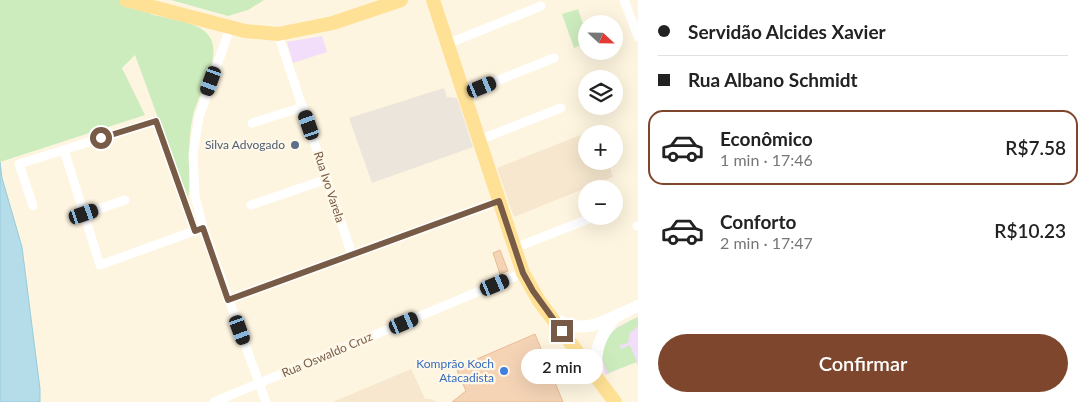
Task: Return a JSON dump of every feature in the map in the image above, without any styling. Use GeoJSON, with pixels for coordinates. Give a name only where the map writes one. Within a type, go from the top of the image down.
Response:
{"type":"FeatureCollection","features":[{"type":"Feature","properties":{"kind":"main road"},"geometry":{"type":"LineString","coordinates":[[126,0],[230,28],[254,33],[278,34],[297,32],[333,23],[400,0]]}},
{"type":"Feature","properties":{"kind":"main road"},"geometry":{"type":"LineString","coordinates":[[431,2],[464,94],[523,273],[551,317],[615,402]]}},
{"type":"Feature","properties":{"kind":"street"},"geometry":{"type":"LineString","coordinates":[[624,0],[638,37]]}},
{"type":"Feature","properties":{"kind":"street"},"geometry":{"type":"LineString","coordinates":[[447,44],[541,6]]}},
{"type":"Feature","properties":{"kind":"street"},"geometry":{"type":"LineString","coordinates":[[199,229],[193,173],[194,138],[204,98],[230,28]]}},
{"type":"Feature","properties":{"kind":"street","name":"Rua Ivo Varela"},"geometry":{"type":"LineString","coordinates":[[278,34],[352,255]]}},
{"type":"Feature","properties":{"kind":"street"},"geometry":{"type":"LineString","coordinates":[[464,94],[554,58]]}},
{"type":"Feature","properties":{"kind":"street"},"geometry":{"type":"LineString","coordinates":[[252,123],[302,106]]}},
{"type":"Feature","properties":{"kind":"street"},"geometry":{"type":"LineString","coordinates":[[479,140],[561,108]]}},
{"type":"Feature","properties":{"kind":"street"},"geometry":{"type":"LineString","coordinates":[[33,206],[19,164],[156,121],[228,300],[266,402]]}},
{"type":"Feature","properties":{"kind":"street"},"geometry":{"type":"LineString","coordinates":[[64,150],[100,265],[199,229]]}},
{"type":"Feature","properties":{"kind":"street"},"geometry":{"type":"LineString","coordinates":[[251,205],[327,179]]}},
{"type":"Feature","properties":{"kind":"street"},"geometry":{"type":"LineString","coordinates":[[84,214],[125,200]]}},
{"type":"Feature","properties":{"kind":"street"},"geometry":{"type":"LineString","coordinates":[[228,300],[499,201]]}},
{"type":"Feature","properties":{"kind":"street"},"geometry":{"type":"LineString","coordinates":[[515,248],[578,223]]}},
{"type":"Feature","properties":{"kind":"street","name":"Rua Oswaldo Cruz"},"geometry":{"type":"LineString","coordinates":[[214,402],[523,273]]}},
{"type":"Feature","properties":{"kind":"street"},"geometry":{"type":"LineString","coordinates":[[551,317],[564,325],[584,328],[638,306]]}},
{"type":"Feature","properties":{"kind":"street"},"geometry":{"type":"LineString","coordinates":[[596,377],[595,358],[600,338],[617,315]]}},
{"type":"Feature","properties":{"kind":"shaded area"},"geometry":{"type":"Polygon","coordinates":[[[322,36],[327,52],[293,63],[287,42],[322,36]]]}},
{"type":"Feature","properties":{"kind":"shaded area"},"geometry":{"type":"Polygon","coordinates":[[[444,88],[447,97],[457,98],[473,147],[372,183],[349,118],[444,88]]]}},
{"type":"Feature","properties":{"kind":"shaded area"},"geometry":{"type":"Polygon","coordinates":[[[578,136],[578,170],[611,170],[613,177],[606,180],[578,180],[578,191],[514,217],[497,168],[578,136]]]}},
{"type":"Feature","properties":{"kind":"shaded area"},"geometry":{"type":"Polygon","coordinates":[[[638,317],[638,365],[636,362],[605,375],[601,359],[613,331],[638,317]]]}},
{"type":"Feature","properties":{"kind":"shaded area"},"geometry":{"type":"Polygon","coordinates":[[[411,369],[425,399],[437,402],[333,402],[411,369]]]}},
{"type":"Feature","properties":{"kind":"green space"},"geometry":{"type":"Polygon","coordinates":[[[0,0],[149,0],[150,14],[193,25],[208,35],[213,44],[213,56],[211,68],[196,105],[191,126],[188,200],[135,55],[122,68],[145,115],[0,162],[0,0]]]}},
{"type":"Feature","properties":{"kind":"green space"},"geometry":{"type":"Polygon","coordinates":[[[171,0],[264,0],[248,10],[228,16],[171,0]]]}},
{"type":"Feature","properties":{"kind":"green space"},"geometry":{"type":"Polygon","coordinates":[[[578,9],[580,15],[578,15],[578,46],[574,48],[562,14],[578,9]]]}},
{"type":"Feature","properties":{"kind":"green space"},"geometry":{"type":"Polygon","coordinates":[[[638,317],[638,326],[630,333],[628,343],[620,345],[621,349],[630,345],[637,362],[608,373],[602,357],[605,341],[614,331],[638,317]]]}},
{"type":"Feature","properties":{"kind":"water"},"geometry":{"type":"Polygon","coordinates":[[[0,162],[2,178],[22,247],[40,402],[0,402],[0,162]]]}},
{"type":"Feature","properties":{"kind":"building"},"geometry":{"type":"Polygon","coordinates":[[[500,250],[508,271],[500,274],[493,253],[500,250]]]}},
{"type":"Feature","properties":{"kind":"building","name":"Komprão Koch Atacadista"},"geometry":{"type":"Polygon","coordinates":[[[535,334],[563,402],[452,402],[466,391],[456,368],[535,334]]]}},
{"type":"Feature","properties":{"kind":"place","name":"Silva Advogado"},"geometry":{"type":"Point","coordinates":[295,145]}},
{"type":"Feature","properties":{"kind":"place","name":"Komprão Koch Atacadista"},"geometry":{"type":"Point","coordinates":[504,371]}},
{"type":"Feature","properties":{"kind":"route"},"geometry":{"type":"LineString","coordinates":[[101,138],[156,121],[195,231],[203,228],[228,300],[499,201],[523,273],[539,301],[562,331]]}}]}
